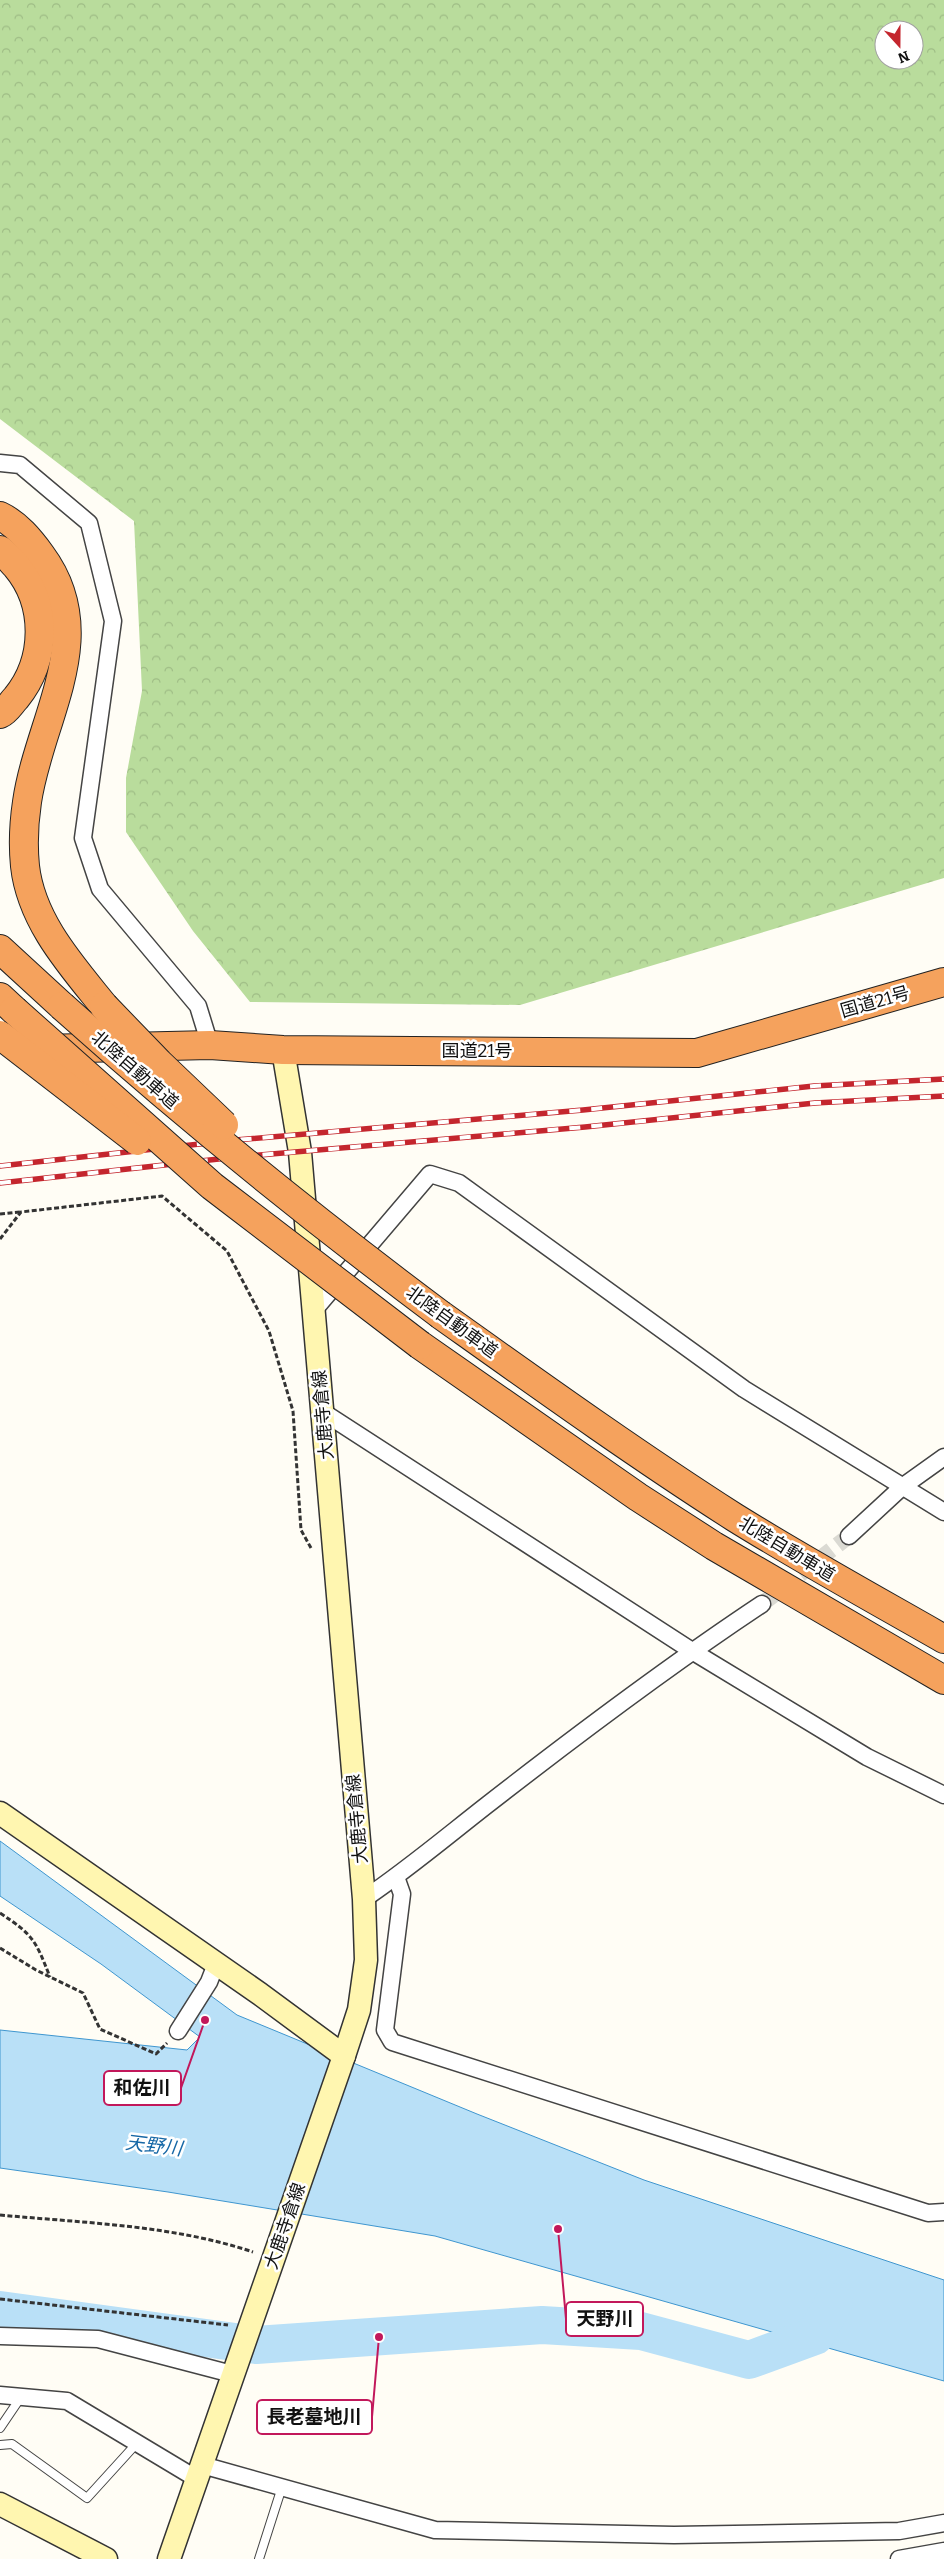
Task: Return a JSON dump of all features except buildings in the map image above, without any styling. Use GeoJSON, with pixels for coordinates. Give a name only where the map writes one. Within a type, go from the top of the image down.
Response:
{"type":"FeatureCollection","features":[{"type":"Feature","properties":{"kind":"highway"},"geometry":{"type":"LineString","coordinates":[[0,516],[31,541],[51,568],[62,596],[68,633],[65,667],[27,801],[25,867],[32,897],[48,930],[69,963],[104,1006],[159,1063],[248,1147],[444,1311]]}},
{"type":"Feature","properties":{"kind":"highway"},"geometry":{"type":"LineString","coordinates":[[0,550],[25,577],[36,602],[41,631],[36,662],[23,689],[0,714]]}},
{"type":"Feature","properties":{"kind":"highway","name":"北陸自動車道"},"geometry":{"type":"LineString","coordinates":[[0,949],[62,1006],[228,1150],[346,1244],[444,1311],[589,1420],[783,1547],[944,1639]]}},
{"type":"Feature","properties":{"kind":"highway","name":"国道21号"},"geometry":{"type":"LineString","coordinates":[[0,1050],[210,1045],[283,1050],[697,1053],[944,982]]}},
{"type":"Feature","properties":{"kind":"highway","name":"北陸自動車道"},"geometry":{"type":"LineString","coordinates":[[7,1003],[212,1186],[420,1345],[622,1487],[714,1546],[944,1680]]}},
{"type":"Feature","properties":{"kind":"highway"},"geometry":{"type":"LineString","coordinates":[[0,1034],[188,1180],[324,1273]]}},
{"type":"Feature","properties":{"kind":"main road","name":"大鹿寺倉線"},"geometry":{"type":"LineString","coordinates":[[169,2559],[342,2063],[358,2010],[366,1960],[364,1899],[315,1309],[300,1152],[283,1050]]}},
{"type":"Feature","properties":{"kind":"main road"},"geometry":{"type":"LineString","coordinates":[[0,1813],[212,1973],[342,2063]]}},
{"type":"Feature","properties":{"kind":"main road"},"geometry":{"type":"LineString","coordinates":[[0,2504],[106,2559]]}},
{"type":"Feature","properties":{"kind":"street"},"geometry":{"type":"LineString","coordinates":[[0,463],[20,465],[88,523],[113,621],[83,838],[100,889],[198,1006],[210,1045]]}},
{"type":"Feature","properties":{"kind":"street"},"geometry":{"type":"LineString","coordinates":[[315,1309],[430,1174],[459,1183],[744,1389],[944,1512]]}},
{"type":"Feature","properties":{"kind":"street"},"geometry":{"type":"LineString","coordinates":[[323,1412],[692,1651],[867,1757],[944,1795]]}},
{"type":"Feature","properties":{"kind":"street"},"geometry":{"type":"LineString","coordinates":[[849,1536],[902,1486],[944,1457]]}},
{"type":"Feature","properties":{"kind":"street"},"geometry":{"type":"LineString","coordinates":[[364,1899],[396,1877],[487,1805],[692,1651],[762,1604]]}},
{"type":"Feature","properties":{"kind":"street"},"geometry":{"type":"LineString","coordinates":[[396,1877],[402,1894],[385,2030],[392,2042],[928,2213],[944,2212]]}},
{"type":"Feature","properties":{"kind":"street"},"geometry":{"type":"LineString","coordinates":[[178,2032],[212,1973]]}},
{"type":"Feature","properties":{"kind":"street"},"geometry":{"type":"LineString","coordinates":[[0,2336],[98,2339],[232,2374]]}},
{"type":"Feature","properties":{"kind":"street"},"geometry":{"type":"LineString","coordinates":[[0,2395],[67,2400],[137,2443],[199,2472],[282,2487],[435,2530],[674,2535],[899,2531],[944,2523]]}},
{"type":"Feature","properties":{"kind":"street"},"geometry":{"type":"LineString","coordinates":[[899,2559],[944,2551]]}},
{"type":"Feature","properties":{"kind":"lane"},"geometry":{"type":"LineString","coordinates":[[0,2428],[21,2397]]}},
{"type":"Feature","properties":{"kind":"lane"},"geometry":{"type":"LineString","coordinates":[[0,2445],[12,2444],[87,2498],[137,2443]]}},
{"type":"Feature","properties":{"kind":"lane"},"geometry":{"type":"LineString","coordinates":[[259,2559],[282,2487]]}},
{"type":"Feature","properties":{"kind":"path"},"geometry":{"type":"LineString","coordinates":[[0,1214],[162,1196],[227,1250],[269,1331],[293,1411],[301,1530],[314,1552]]}},
{"type":"Feature","properties":{"kind":"path"},"geometry":{"type":"LineString","coordinates":[[0,1239],[21,1212]]}},
{"type":"Feature","properties":{"kind":"path"},"geometry":{"type":"LineString","coordinates":[[0,1913],[29,1932],[40,1951],[50,1977]]}},
{"type":"Feature","properties":{"kind":"path"},"geometry":{"type":"LineString","coordinates":[[0,1948],[50,1977],[83,1993],[100,2029],[156,2054],[178,2032]]}},
{"type":"Feature","properties":{"kind":"path"},"geometry":{"type":"LineString","coordinates":[[0,2215],[146,2229],[216,2239],[274,2258]]}},
{"type":"Feature","properties":{"kind":"path"},"geometry":{"type":"LineString","coordinates":[[0,2299],[238,2326]]}},
{"type":"Feature","properties":{"kind":"green space"},"geometry":{"type":"Polygon","coordinates":[[[0,0],[944,0],[944,878],[520,1005],[250,1002],[193,931],[126,832],[126,778],[142,691],[134,521],[0,419],[0,0]]]}},
{"type":"Feature","properties":{"kind":"water"},"geometry":{"type":"Polygon","coordinates":[[[0,1841],[237,2015],[477,2114],[644,2180],[944,2280],[944,2381],[435,2236],[168,2192],[0,2168],[0,2030],[187,2050],[200,2037],[101,1964],[0,1896],[0,1841]]]}},
{"type":"Feature","properties":{"kind":"waterway"},"geometry":{"type":"LineString","coordinates":[[0,2310],[256,2345],[542,2325],[641,2331],[749,2360],[815,2336],[834,2302]]}},
{"type":"Feature","properties":{"kind":"tunnel"},"geometry":{"type":"LineString","coordinates":[[762,1604],[849,1536]]}},
{"type":"Feature","properties":{"kind":"railway"},"geometry":{"type":"LineString","coordinates":[[0,1166],[236,1140],[583,1110],[814,1086],[944,1079]]}},
{"type":"Feature","properties":{"kind":"railway"},"geometry":{"type":"LineString","coordinates":[[0,1183],[237,1157],[585,1127],[815,1103],[944,1096]]}},
{"type":"Feature","properties":{"kind":"place","name":"和佐川"},"geometry":{"type":"Point","coordinates":[205,2020]}},
{"type":"Feature","properties":{"kind":"place","name":"天野川"},"geometry":{"type":"Point","coordinates":[558,2229]}},
{"type":"Feature","properties":{"kind":"place","name":"長老墓地川"},"geometry":{"type":"Point","coordinates":[379,2337]}}]}
